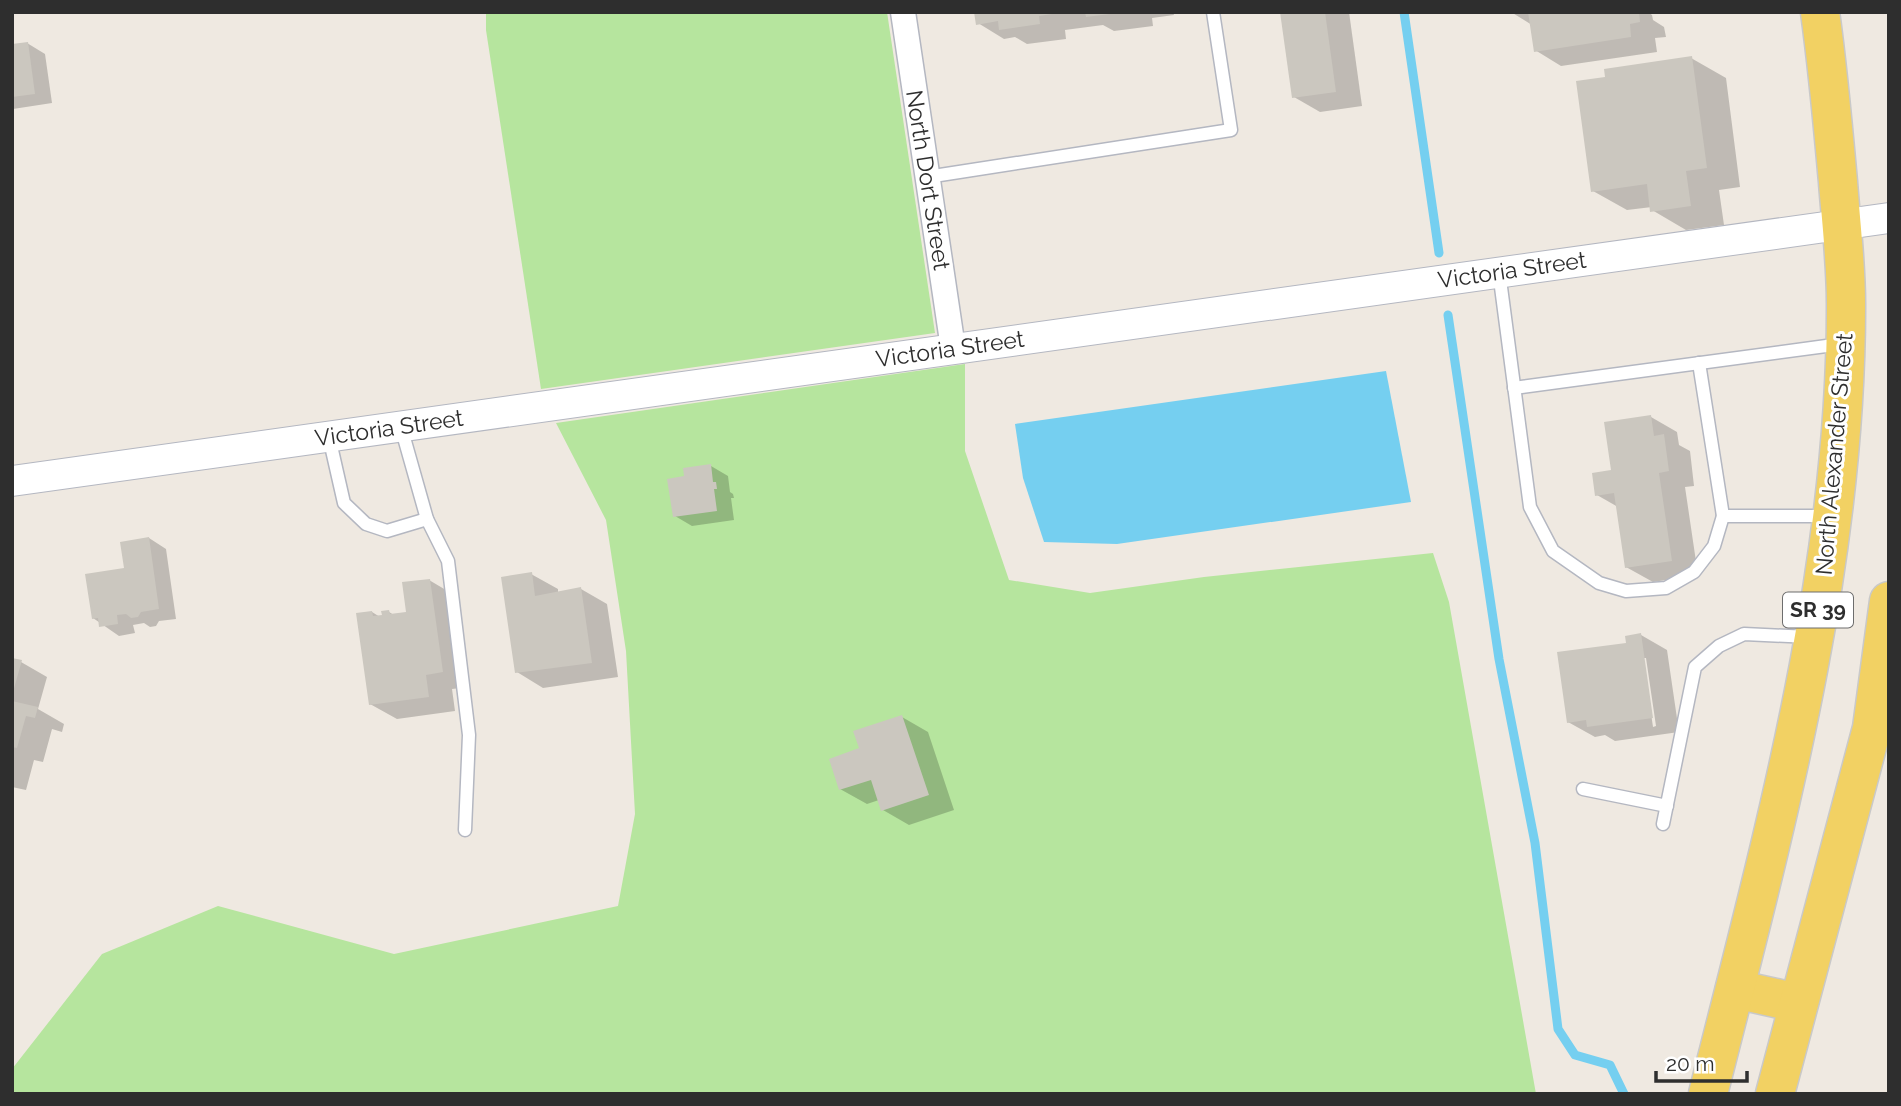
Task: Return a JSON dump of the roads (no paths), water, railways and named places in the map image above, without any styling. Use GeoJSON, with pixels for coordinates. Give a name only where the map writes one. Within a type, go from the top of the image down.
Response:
{"type":"FeatureCollection","features":[{"type":"Feature","properties":{"kind":"main road","name":"North Alexander Street"},"geometry":{"type":"LineString","coordinates":[[1709,1094],[1800,718],[1831,516],[1846,301],[1820,12]]}},
{"type":"Feature","properties":{"kind":"main road","name":"SR 39"},"geometry":{"type":"LineString","coordinates":[[1775,1094],[1872,728],[1887,620]]}},
{"type":"Feature","properties":{"kind":"main road"},"geometry":{"type":"LineString","coordinates":[[1735,989],[1798,1003]]}},
{"type":"Feature","properties":{"kind":"street","name":"North Dort Street"},"geometry":{"type":"LineString","coordinates":[[903,12],[953,348]]}},
{"type":"Feature","properties":{"kind":"street","name":"Victoria Street"},"geometry":{"type":"LineString","coordinates":[[12,481],[1889,218]]}},
{"type":"Feature","properties":{"kind":"lane"},"geometry":{"type":"LineString","coordinates":[[927,177],[1230,130],[1213,12]]}},
{"type":"Feature","properties":{"kind":"lane"},"geometry":{"type":"LineString","coordinates":[[1499,272],[1530,507],[1553,551],[1599,583],[1626,591],[1666,588],[1694,572],[1714,546],[1723,516],[1699,363]]}},
{"type":"Feature","properties":{"kind":"lane"},"geometry":{"type":"LineString","coordinates":[[1514,388],[1845,344]]}},
{"type":"Feature","properties":{"kind":"lane"},"geometry":{"type":"LineString","coordinates":[[401,427],[427,519],[448,561],[469,735],[464,831]]}},
{"type":"Feature","properties":{"kind":"lane"},"geometry":{"type":"LineString","coordinates":[[329,437],[344,503],[366,524],[387,531],[427,519]]}},
{"type":"Feature","properties":{"kind":"lane"},"geometry":{"type":"LineString","coordinates":[[1723,516],[1831,516]]}},
{"type":"Feature","properties":{"kind":"lane"},"geometry":{"type":"LineString","coordinates":[[1663,824],[1695,667],[1719,646],[1744,634],[1813,637]]}},
{"type":"Feature","properties":{"kind":"lane"},"geometry":{"type":"LineString","coordinates":[[1583,789],[1667,806]]}},
{"type":"Feature","properties":{"kind":"water"},"geometry":{"type":"Polygon","coordinates":[[[1386,371],[1411,502],[1117,544],[1044,542],[1023,478],[1015,424],[1386,371]]]}},
{"type":"Feature","properties":{"kind":"waterway"},"geometry":{"type":"LineString","coordinates":[[1404,12],[1439,253]]}},
{"type":"Feature","properties":{"kind":"waterway"},"geometry":{"type":"LineString","coordinates":[[1448,315],[1499,659],[1535,843],[1558,1029],[1575,1055],[1610,1065],[1624,1094]]}}]}
